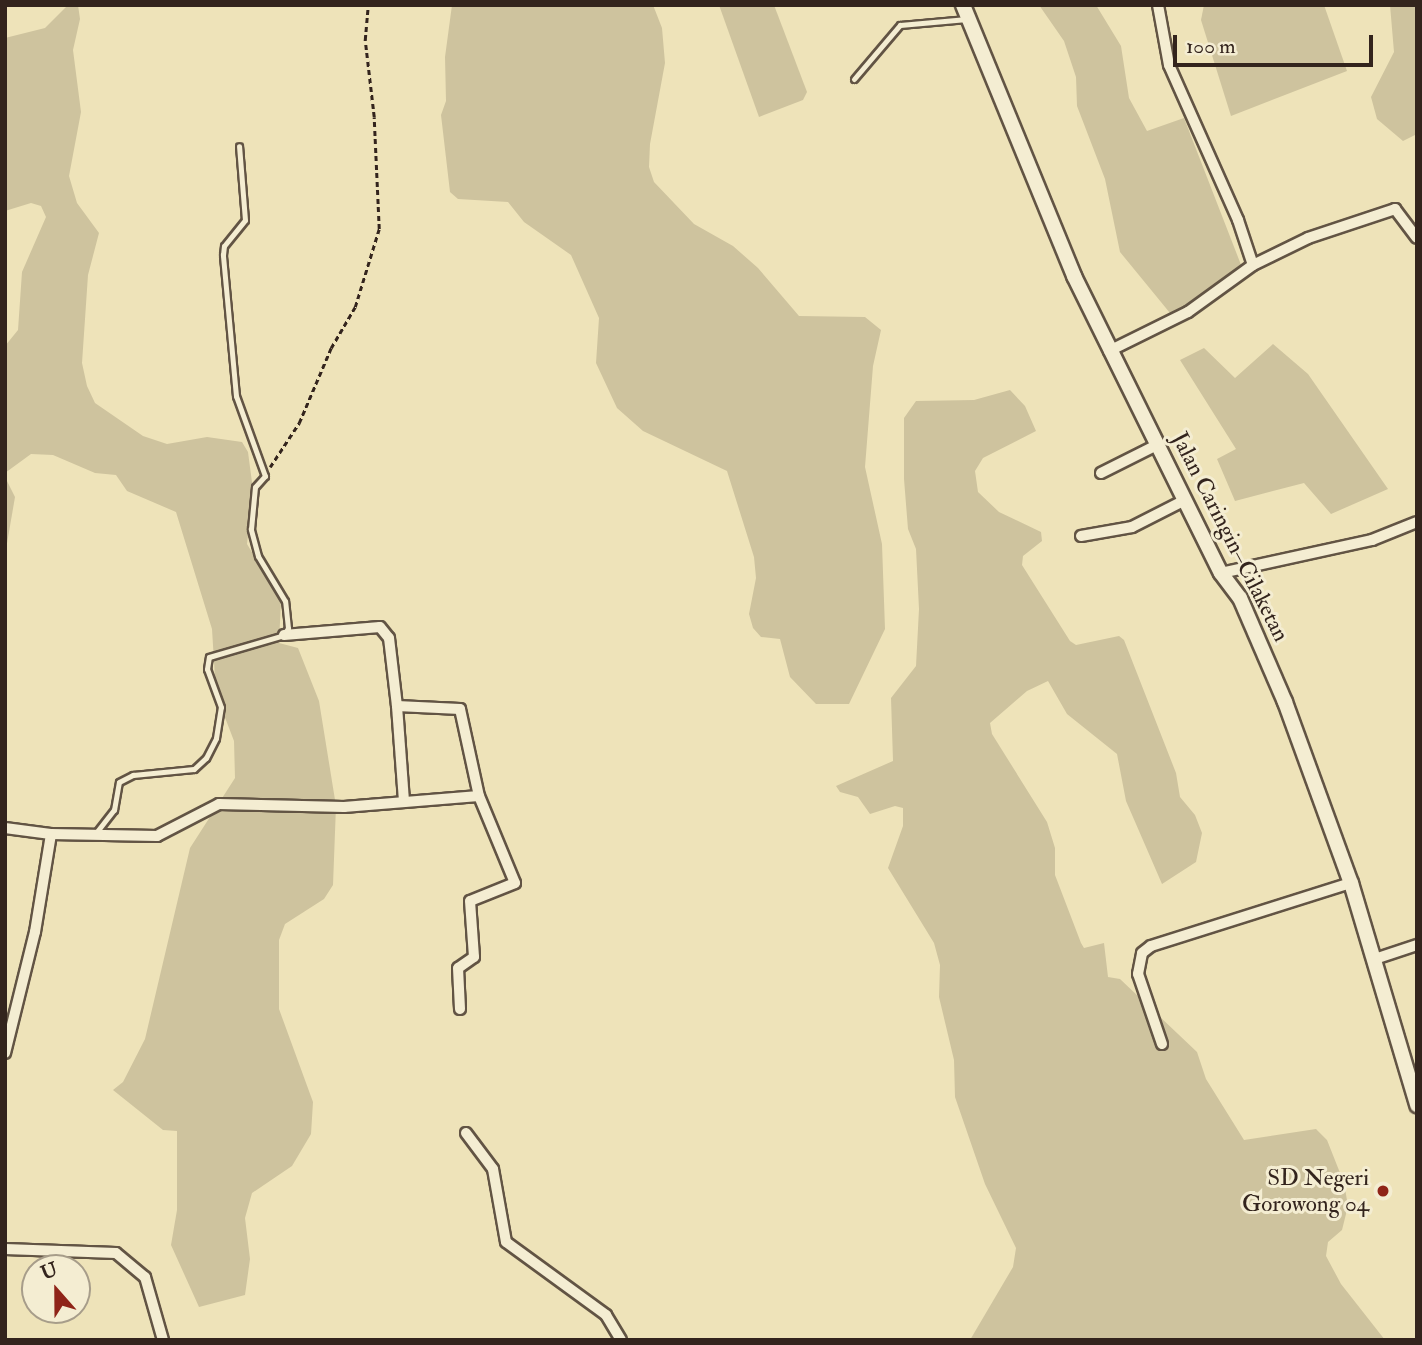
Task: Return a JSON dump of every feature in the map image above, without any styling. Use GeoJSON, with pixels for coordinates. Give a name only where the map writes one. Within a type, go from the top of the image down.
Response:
{"type":"FeatureCollection","features":[{"type":"Feature","properties":{"kind":"street"},"geometry":{"type":"LineString","coordinates":[[1158,5],[1169,65],[1238,220],[1252,265]]}},
{"type":"Feature","properties":{"kind":"street","name":"Jalan Caringin–Cilaketan"},"geometry":{"type":"LineString","coordinates":[[965,12],[1109,351],[1221,573],[1240,598],[1285,702],[1351,883],[1417,1105]]}},
{"type":"Feature","properties":{"kind":"street"},"geometry":{"type":"LineString","coordinates":[[1109,351],[1188,312],[1252,265],[1308,238],[1395,209],[1417,238]]}},
{"type":"Feature","properties":{"kind":"street"},"geometry":{"type":"LineString","coordinates":[[1101,473],[1157,445]]}},
{"type":"Feature","properties":{"kind":"street"},"geometry":{"type":"LineString","coordinates":[[1081,536],[1132,527],[1185,500]]}},
{"type":"Feature","properties":{"kind":"street"},"geometry":{"type":"LineString","coordinates":[[1221,573],[1373,540],[1417,522]]}},
{"type":"Feature","properties":{"kind":"street"},"geometry":{"type":"LineString","coordinates":[[284,635],[380,627],[388,638],[397,706],[404,802]]}},
{"type":"Feature","properties":{"kind":"street"},"geometry":{"type":"LineString","coordinates":[[397,706],[457,705],[479,796],[515,883],[470,901],[474,957],[458,968],[460,1009]]}},
{"type":"Feature","properties":{"kind":"street"},"geometry":{"type":"LineString","coordinates":[[5,828],[51,834],[157,836],[219,804],[344,807],[479,796]]}},
{"type":"Feature","properties":{"kind":"street"},"geometry":{"type":"LineString","coordinates":[[5,1053],[35,932],[51,834]]}},
{"type":"Feature","properties":{"kind":"street"},"geometry":{"type":"LineString","coordinates":[[1162,1044],[1138,974],[1142,953],[1151,946],[1351,883]]}},
{"type":"Feature","properties":{"kind":"street"},"geometry":{"type":"LineString","coordinates":[[1375,959],[1417,945]]}},
{"type":"Feature","properties":{"kind":"street"},"geometry":{"type":"LineString","coordinates":[[466,1133],[493,1169],[506,1241],[606,1315],[621,1340]]}},
{"type":"Feature","properties":{"kind":"street"},"geometry":{"type":"LineString","coordinates":[[5,1248],[116,1253],[145,1277],[163,1340]]}},
{"type":"Feature","properties":{"kind":"lane"},"geometry":{"type":"LineString","coordinates":[[854,79],[900,25],[965,12]]}},
{"type":"Feature","properties":{"kind":"lane"},"geometry":{"type":"LineString","coordinates":[[93,836],[114,810],[119,782],[133,775],[194,769],[206,758],[216,738],[221,707],[207,669],[209,657],[284,635],[290,620],[285,601],[258,556],[251,529],[255,487],[265,476],[236,396],[223,255],[224,246],[245,220],[239,146]]}},
{"type":"Feature","properties":{"kind":"path"},"geometry":{"type":"LineString","coordinates":[[265,476],[299,423],[331,348],[355,307],[379,229],[374,117],[365,40],[369,5]]}},
{"type":"Feature","properties":{"kind":"shaded area"},"geometry":{"type":"Polygon","coordinates":[[[78,5],[80,19],[73,50],[81,112],[69,176],[77,203],[99,233],[88,275],[82,363],[87,386],[95,403],[143,436],[167,444],[207,437],[242,442],[248,452],[253,490],[247,544],[281,601],[279,643],[298,648],[319,701],[336,806],[333,885],[324,899],[285,924],[279,940],[279,1009],[313,1102],[311,1134],[292,1166],[252,1193],[245,1218],[250,1259],[245,1295],[199,1307],[171,1245],[177,1210],[177,1131],[163,1130],[113,1090],[123,1082],[145,1039],[190,848],[235,778],[234,741],[216,694],[212,629],[176,512],[127,491],[116,475],[95,473],[53,455],[31,454],[5,473],[5,346],[18,330],[22,272],[46,217],[41,206],[31,203],[5,211],[5,38],[45,28],[66,7],[78,5]]]}},
{"type":"Feature","properties":{"kind":"shaded area"},"geometry":{"type":"Polygon","coordinates":[[[452,5],[653,5],[662,28],[665,63],[650,144],[649,167],[654,182],[694,224],[733,246],[758,268],[799,316],[865,317],[881,330],[873,366],[865,467],[882,544],[885,629],[849,704],[816,704],[790,677],[780,639],[761,637],[753,628],[749,614],[756,578],[754,557],[727,471],[643,431],[617,408],[596,363],[599,318],[571,255],[524,222],[508,202],[458,199],[450,192],[441,115],[446,101],[445,57],[452,5]]]}},
{"type":"Feature","properties":{"kind":"shaded area"},"geometry":{"type":"Polygon","coordinates":[[[719,5],[774,5],[807,92],[803,100],[759,117],[719,5]]]}},
{"type":"Feature","properties":{"kind":"shaded area"},"geometry":{"type":"Polygon","coordinates":[[[1039,5],[1096,5],[1121,46],[1129,98],[1147,131],[1184,118],[1243,270],[1179,324],[1120,252],[1105,179],[1077,106],[1076,77],[1064,41],[1039,5]]]}},
{"type":"Feature","properties":{"kind":"shaded area"},"geometry":{"type":"Polygon","coordinates":[[[1204,5],[1324,5],[1347,71],[1231,116],[1201,20],[1204,5]]]}},
{"type":"Feature","properties":{"kind":"shaded area"},"geometry":{"type":"Polygon","coordinates":[[[1390,5],[1417,5],[1417,134],[1403,141],[1377,119],[1371,97],[1394,52],[1390,5]]]}},
{"type":"Feature","properties":{"kind":"shaded area"},"geometry":{"type":"Polygon","coordinates":[[[1273,344],[1308,374],[1388,489],[1331,514],[1304,483],[1235,501],[1217,459],[1236,449],[1180,360],[1204,348],[1235,378],[1273,344]]]}},
{"type":"Feature","properties":{"kind":"shaded area"},"geometry":{"type":"Polygon","coordinates":[[[1010,390],[1025,406],[1036,431],[983,458],[975,471],[978,492],[999,512],[1041,532],[1042,541],[1023,556],[1022,565],[1070,641],[1076,645],[1119,636],[1124,640],[1176,773],[1180,797],[1195,815],[1202,833],[1196,862],[1162,884],[1126,801],[1117,754],[1067,714],[1048,681],[1027,691],[990,723],[992,734],[1047,822],[1055,848],[1055,875],[1084,948],[1104,943],[1108,977],[1120,979],[1197,1052],[1206,1079],[1244,1140],[1316,1129],[1327,1140],[1344,1183],[1348,1206],[1342,1230],[1328,1242],[1326,1256],[1341,1284],[1385,1340],[970,1340],[1013,1267],[1016,1248],[985,1184],[955,1097],[954,1060],[939,997],[940,965],[934,943],[888,868],[903,826],[903,808],[895,806],[870,814],[858,797],[840,792],[836,786],[893,761],[891,698],[916,666],[919,609],[916,549],[908,529],[904,479],[904,418],[916,401],[974,400],[1010,390]]]}},
{"type":"Feature","properties":{"kind":"shaded area"},"geometry":{"type":"Polygon","coordinates":[[[5,477],[15,497],[5,555],[5,477]]]}},
{"type":"Feature","properties":{"kind":"place","name":"SD Negeri Gorowong 04"},"geometry":{"type":"Point","coordinates":[1383,1191]}}]}
